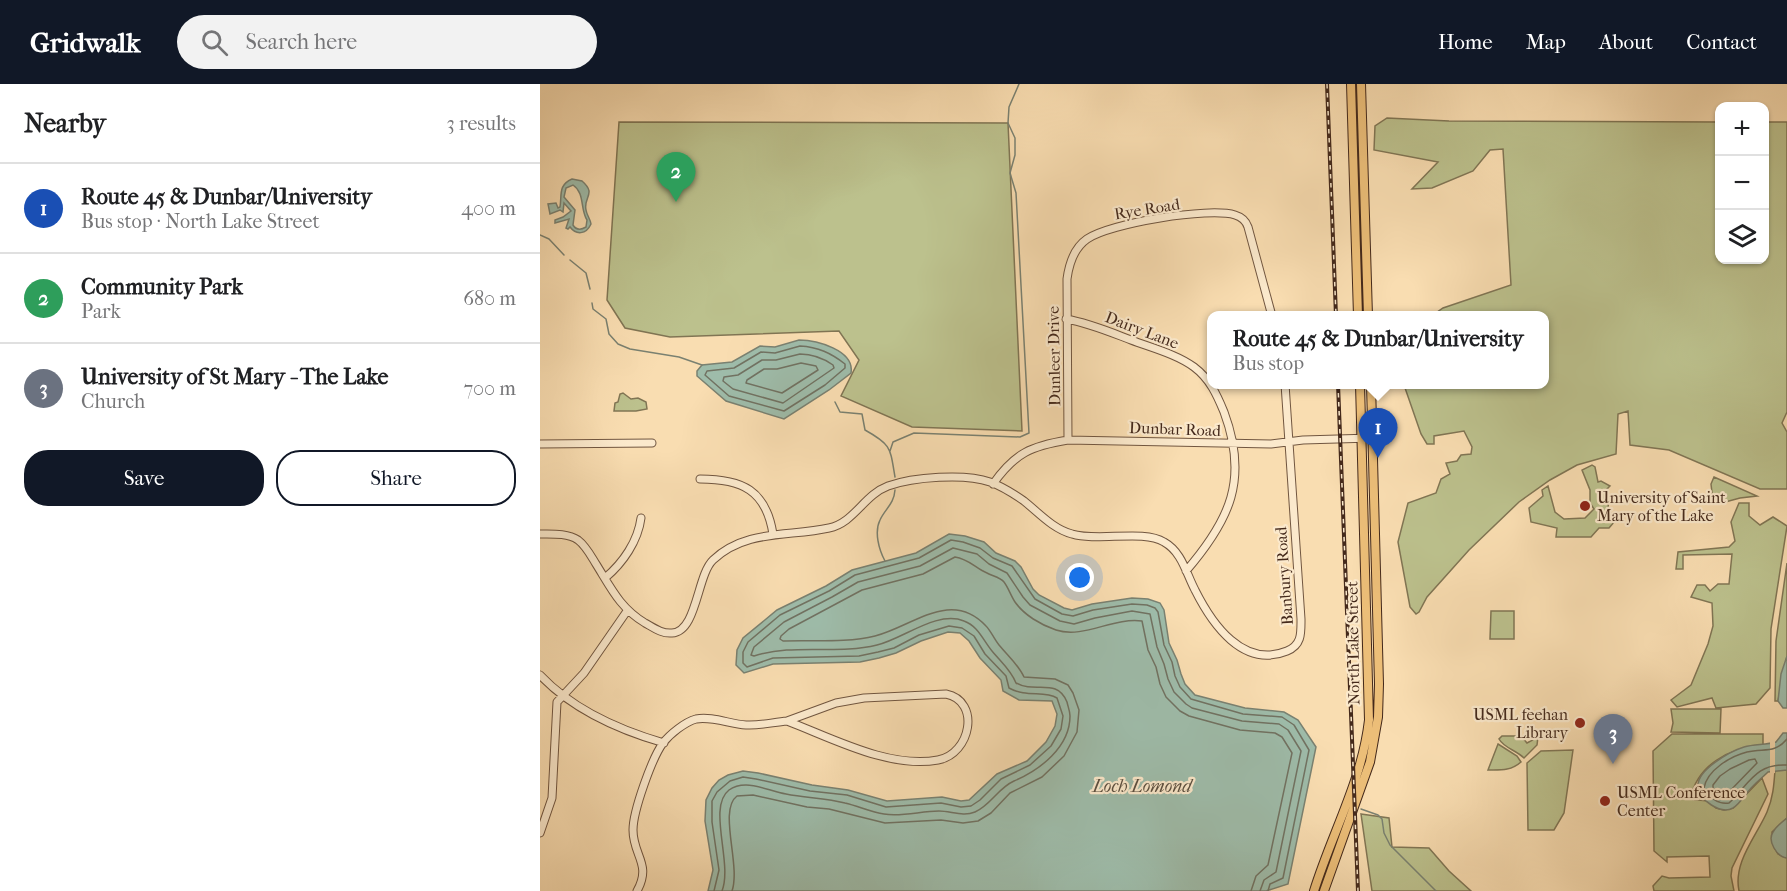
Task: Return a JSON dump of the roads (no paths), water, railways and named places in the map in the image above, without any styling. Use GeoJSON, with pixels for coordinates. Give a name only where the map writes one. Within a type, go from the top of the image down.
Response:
{"type":"FeatureCollection","features":[{"type":"Feature","properties":{"kind":"main road"},"geometry":{"type":"LineString","coordinates":[[1351,84],[1358,311]]}},
{"type":"Feature","properties":{"kind":"main road"},"geometry":{"type":"LineString","coordinates":[[1361,84],[1368,311]]}},
{"type":"Feature","properties":{"kind":"main road","name":"North Lake Street"},"geometry":{"type":"LineString","coordinates":[[1314,891],[1358,777],[1369,720],[1360,389]]}},
{"type":"Feature","properties":{"kind":"main road","name":"North Lake Street"},"geometry":{"type":"LineString","coordinates":[[1324,891],[1366,775],[1378,717],[1371,389]]}},
{"type":"Feature","properties":{"kind":"street","name":"Rye Road"},"geometry":{"type":"LineString","coordinates":[[1068,273],[1072,258],[1082,243],[1095,234],[1116,226],[1159,219],[1224,213],[1241,218],[1248,227],[1271,311]]}},
{"type":"Feature","properties":{"kind":"street","name":"Dunleer Drive"},"geometry":{"type":"LineString","coordinates":[[1068,273],[1066,318],[1068,440]]}},
{"type":"Feature","properties":{"kind":"street","name":"Dairy Lane"},"geometry":{"type":"LineString","coordinates":[[1066,318],[1084,322],[1163,352],[1195,367],[1207,379]]}},
{"type":"Feature","properties":{"kind":"street","name":"Dairy Lane"},"geometry":{"type":"LineString","coordinates":[[1186,572],[1209,542],[1229,503],[1236,468],[1234,444],[1213,389]]}},
{"type":"Feature","properties":{"kind":"street","name":"Banbury Road"},"geometry":{"type":"LineString","coordinates":[[540,534],[566,536],[578,540],[627,611],[658,631],[677,632],[688,622],[702,579],[714,559],[736,544],[758,536],[832,528],[850,517],[876,492],[899,483],[950,478],[978,480],[993,484],[1021,500],[1061,530],[1073,535],[1160,539],[1174,549],[1210,615],[1230,641],[1238,648],[1252,653],[1285,652],[1298,644],[1301,637],[1301,607],[1285,389]]}},
{"type":"Feature","properties":{"kind":"street","name":"Dunbar Road"},"geometry":{"type":"LineString","coordinates":[[993,484],[1022,452],[1068,440],[1234,444],[1372,438]]}},
{"type":"Feature","properties":{"kind":"street"},"geometry":{"type":"LineString","coordinates":[[540,444],[652,443]]}},
{"type":"Feature","properties":{"kind":"street"},"geometry":{"type":"LineString","coordinates":[[700,479],[728,480],[742,484],[753,491],[767,509],[772,534]]}},
{"type":"Feature","properties":{"kind":"street"},"geometry":{"type":"LineString","coordinates":[[605,578],[632,546],[641,518]]}},
{"type":"Feature","properties":{"kind":"street"},"geometry":{"type":"LineString","coordinates":[[540,833],[552,798],[557,702],[584,673],[627,611]]}},
{"type":"Feature","properties":{"kind":"street"},"geometry":{"type":"LineString","coordinates":[[540,675],[563,696],[616,726],[664,743]]}},
{"type":"Feature","properties":{"kind":"street"},"geometry":{"type":"LineString","coordinates":[[637,891],[644,876],[644,868],[633,837],[633,822],[641,796],[664,743],[688,722],[708,719],[750,725],[787,721],[836,703],[864,698],[946,694],[956,697],[965,709],[968,728],[965,741],[957,752],[936,761],[914,761],[891,759],[873,754],[787,721]]}},
{"type":"Feature","properties":{"kind":"water"},"geometry":{"type":"Polygon","coordinates":[[[572,179],[582,181],[589,189],[586,212],[591,224],[581,233],[570,227],[566,228],[569,219],[555,223],[555,220],[571,211],[564,203],[563,212],[560,210],[550,214],[548,204],[556,203],[558,208],[560,207],[562,191],[572,179]],[[573,185],[566,188],[564,197],[575,210],[573,225],[580,229],[586,227],[587,220],[577,188],[573,185]]]}},
{"type":"Feature","properties":{"kind":"water"},"geometry":{"type":"Polygon","coordinates":[[[799,340],[824,344],[841,352],[851,365],[851,373],[784,419],[726,401],[697,376],[697,371],[702,365],[732,362],[760,346],[775,347],[799,340]]]}},
{"type":"Feature","properties":{"kind":"water","name":"Loch Lomond"},"geometry":{"type":"Polygon","coordinates":[[[949,534],[984,542],[996,553],[1015,561],[1039,595],[1064,608],[1072,610],[1092,604],[1132,598],[1148,599],[1160,603],[1164,610],[1169,643],[1185,684],[1195,695],[1245,708],[1284,712],[1298,720],[1316,747],[1288,884],[1266,891],[708,891],[713,870],[705,821],[706,800],[719,780],[728,775],[743,771],[758,773],[848,790],[887,801],[942,797],[961,801],[969,800],[997,774],[1027,761],[1046,742],[1055,726],[1057,714],[1052,701],[1019,700],[1003,691],[1001,680],[960,633],[948,632],[896,653],[860,662],[773,664],[744,673],[736,665],[737,650],[743,638],[777,610],[826,586],[852,570],[916,553],[949,534]]]}},
{"type":"Feature","properties":{"kind":"water"},"geometry":{"type":"Polygon","coordinates":[[[1787,656],[1787,708],[1783,708],[1778,701],[1781,674],[1787,656]]]}},
{"type":"Feature","properties":{"kind":"water"},"geometry":{"type":"Polygon","coordinates":[[[1783,733],[1787,733],[1787,770],[1768,772],[1736,806],[1728,810],[1711,805],[1702,797],[1698,787],[1699,781],[1715,762],[1744,747],[1776,742],[1783,733]]]}},
{"type":"Feature","properties":{"kind":"water"},"geometry":{"type":"Polygon","coordinates":[[[1787,818],[1787,858],[1777,852],[1772,844],[1771,836],[1787,818]]]}},
{"type":"Feature","properties":{"kind":"waterway"},"geometry":{"type":"LineString","coordinates":[[890,451],[893,442],[914,433],[1020,437],[1029,433],[1016,193],[1010,173],[1015,155],[1015,138],[1008,123],[1009,107],[1019,84]]}},
{"type":"Feature","properties":{"kind":"waterway"},"geometry":{"type":"LineString","coordinates":[[540,235],[549,239],[564,255]]}},
{"type":"Feature","properties":{"kind":"waterway"},"geometry":{"type":"LineString","coordinates":[[570,260],[586,273],[590,289]]}},
{"type":"Feature","properties":{"kind":"waterway"},"geometry":{"type":"LineString","coordinates":[[592,303],[593,309],[606,319],[609,334],[618,344],[630,349],[679,357],[702,365]]}},
{"type":"Feature","properties":{"kind":"waterway"},"geometry":{"type":"LineString","coordinates":[[835,402],[840,412],[862,414],[865,430],[888,448],[895,477]]}},
{"type":"Feature","properties":{"kind":"waterway"},"geometry":{"type":"LineString","coordinates":[[885,561],[879,546],[877,530],[880,520],[893,499],[895,490]]}},
{"type":"Feature","properties":{"kind":"waterway"},"geometry":{"type":"LineString","coordinates":[[1361,809],[1378,815],[1382,819],[1384,833],[1390,845],[1436,891]]}},
{"type":"Feature","properties":{"kind":"railway"},"geometry":{"type":"LineString","coordinates":[[1327,84],[1336,311]]}},
{"type":"Feature","properties":{"kind":"railway"},"geometry":{"type":"LineString","coordinates":[[1338,389],[1358,891]]}},
{"type":"Feature","properties":{"kind":"place","name":"Community Park"},"geometry":{"type":"Point","coordinates":[676,202]}},
{"type":"Feature","properties":{"kind":"place","name":"Route 45 & Dunbar/University"},"geometry":{"type":"Point","coordinates":[1378,458]}},
{"type":"Feature","properties":{"kind":"place","name":"University of Saint Mary of the Lake"},"geometry":{"type":"Point","coordinates":[1585,506]}},
{"type":"Feature","properties":{"kind":"place","name":"USML feehan Library"},"geometry":{"type":"Point","coordinates":[1580,723]}},
{"type":"Feature","properties":{"kind":"place","name":"University of St Mary - The Lake"},"geometry":{"type":"Point","coordinates":[1613,764]}},
{"type":"Feature","properties":{"kind":"place","name":"USML Conference Center"},"geometry":{"type":"Point","coordinates":[1605,801]}}]}
